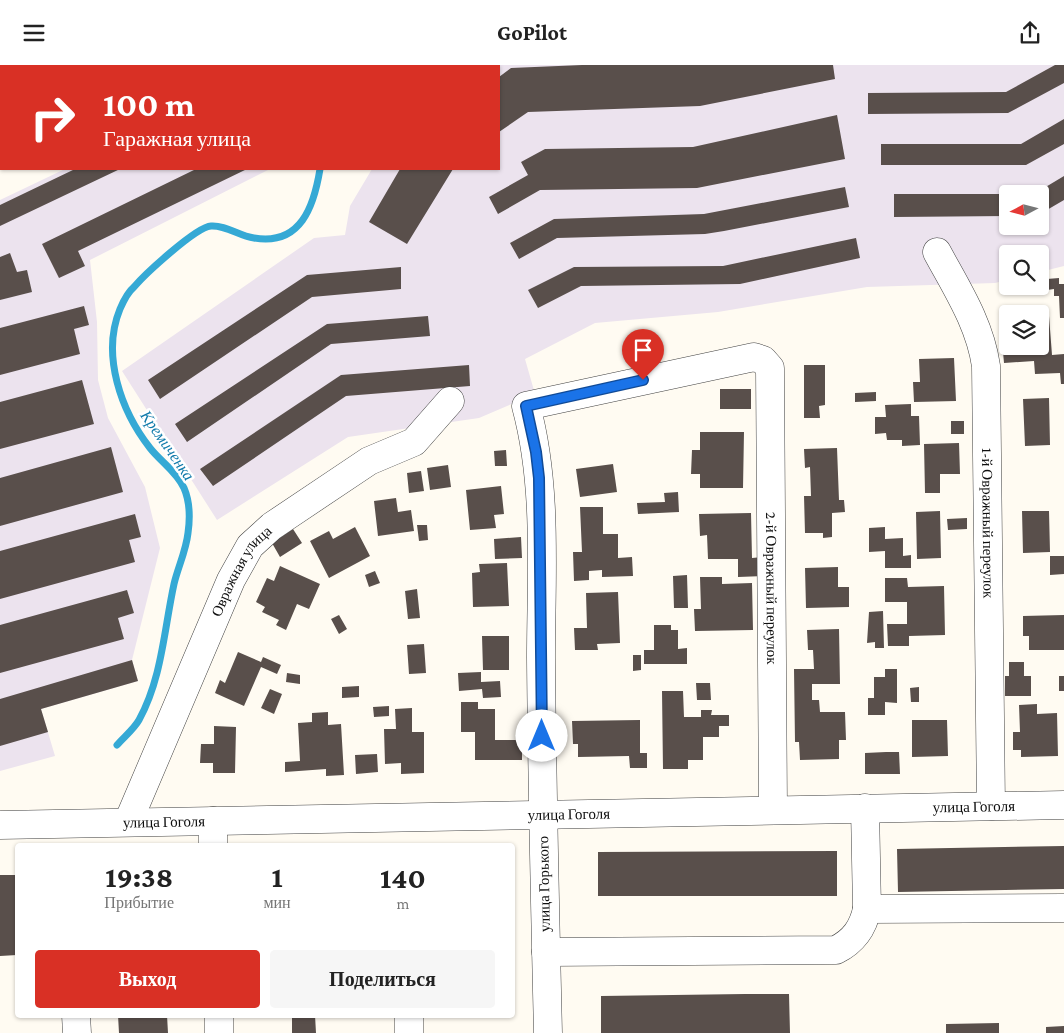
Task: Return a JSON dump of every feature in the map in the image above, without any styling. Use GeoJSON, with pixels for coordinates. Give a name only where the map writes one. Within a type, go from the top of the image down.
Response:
{"type":"FeatureCollection","features":[{"type":"Feature","properties":{"kind":"street","name":"1-й Овражный переулок"},"geometry":{"type":"LineString","coordinates":[[938,252],[976,324],[983,343],[986,366],[991,806]]}},
{"type":"Feature","properties":{"kind":"street","name":"2-й Овражный переулок"},"geometry":{"type":"LineString","coordinates":[[526,406],[754,357],[763,360],[770,368],[773,809]]}},
{"type":"Feature","properties":{"kind":"street","name":"Овражная улица"},"geometry":{"type":"LineString","coordinates":[[128,822],[231,580],[250,546],[272,526],[369,461],[414,442],[450,401]]}},
{"type":"Feature","properties":{"kind":"street","name":"улица Горького"},"geometry":{"type":"LineString","coordinates":[[526,406],[533,435],[539,478],[548,1033]]}},
{"type":"Feature","properties":{"kind":"street","name":"улица Гоголя"},"geometry":{"type":"LineString","coordinates":[[0,825],[73,834],[128,822],[213,833],[543,814],[1064,805]]}},
{"type":"Feature","properties":{"kind":"street"},"geometry":{"type":"LineString","coordinates":[[546,952],[836,950],[852,939],[864,920],[866,909],[865,807]]}},
{"type":"Feature","properties":{"kind":"street"},"geometry":{"type":"LineString","coordinates":[[866,909],[1064,908]]}},
{"type":"Feature","properties":{"kind":"street"},"geometry":{"type":"LineString","coordinates":[[76,1018],[77,1033]]}},
{"type":"Feature","properties":{"kind":"street"},"geometry":{"type":"LineString","coordinates":[[219,1018],[219,1033]]}},
{"type":"Feature","properties":{"kind":"street"},"geometry":{"type":"LineString","coordinates":[[409,1018],[410,1033]]}},
{"type":"Feature","properties":{"kind":"shaded area"},"geometry":{"type":"Polygon","coordinates":[[[500,65],[1064,65],[1064,266],[1049,270],[1049,245],[999,245],[999,282],[995,283],[867,287],[718,312],[595,323],[525,359],[535,394],[479,418],[348,437],[217,520],[122,371],[314,238],[345,235],[350,206],[371,170],[500,170],[500,65]]]}},
{"type":"Feature","properties":{"kind":"shaded area"},"geometry":{"type":"Polygon","coordinates":[[[63,170],[268,170],[90,260],[97,322],[98,380],[108,418],[145,487],[160,548],[132,660],[138,681],[41,709],[55,756],[0,771],[0,200],[63,170]]]}},
{"type":"Feature","properties":{"kind":"building"},"geometry":{"type":"Polygon","coordinates":[[[582,65],[833,65],[835,79],[700,106],[528,112],[500,131],[500,76],[511,68],[582,65]]]}},
{"type":"Feature","properties":{"kind":"building"},"geometry":{"type":"Polygon","coordinates":[[[1055,65],[1064,65],[1064,83],[1008,113],[868,114],[868,93],[1006,92],[1055,65]]]}},
{"type":"Feature","properties":{"kind":"building"},"geometry":{"type":"Polygon","coordinates":[[[837,115],[845,159],[697,188],[540,190],[498,214],[489,197],[528,175],[521,162],[545,149],[693,147],[837,115]]]}},
{"type":"Feature","properties":{"kind":"building"},"geometry":{"type":"Polygon","coordinates":[[[1064,119],[1064,144],[1026,165],[881,165],[881,144],[1021,144],[1064,119]]]}},
{"type":"Feature","properties":{"kind":"building"},"geometry":{"type":"Polygon","coordinates":[[[73,170],[118,170],[0,226],[0,205],[73,170]]]}},
{"type":"Feature","properties":{"kind":"building"},"geometry":{"type":"Polygon","coordinates":[[[194,170],[245,170],[78,251],[85,266],[59,278],[42,244],[194,170]]]}},
{"type":"Feature","properties":{"kind":"building"},"geometry":{"type":"Polygon","coordinates":[[[399,170],[452,170],[407,244],[369,222],[399,170]]]}},
{"type":"Feature","properties":{"kind":"building"},"geometry":{"type":"Polygon","coordinates":[[[1064,176],[1064,200],[1049,209],[1049,185],[1064,176]]]}},
{"type":"Feature","properties":{"kind":"building"},"geometry":{"type":"Polygon","coordinates":[[[845,187],[849,207],[724,231],[705,234],[557,238],[519,259],[510,243],[554,219],[704,214],[845,187]]]}},
{"type":"Feature","properties":{"kind":"building"},"geometry":{"type":"Polygon","coordinates":[[[894,194],[999,194],[999,216],[894,217],[894,194]]]}},
{"type":"Feature","properties":{"kind":"building"},"geometry":{"type":"Polygon","coordinates":[[[856,238],[860,258],[740,284],[581,286],[538,308],[528,290],[574,267],[723,266],[856,238]]]}},
{"type":"Feature","properties":{"kind":"building"},"geometry":{"type":"Polygon","coordinates":[[[10,253],[17,272],[27,270],[32,292],[0,300],[0,257],[10,253]]]}},
{"type":"Feature","properties":{"kind":"building"},"geometry":{"type":"Polygon","coordinates":[[[401,267],[401,289],[312,297],[160,399],[148,380],[307,275],[401,267]]]}},
{"type":"Feature","properties":{"kind":"building"},"geometry":{"type":"Polygon","coordinates":[[[1059,278],[1059,284],[1064,284],[1064,318],[1060,318],[1059,296],[1054,296],[1054,289],[1049,290],[1049,279],[1059,278]]]}},
{"type":"Feature","properties":{"kind":"building"},"geometry":{"type":"Polygon","coordinates":[[[84,306],[89,325],[74,329],[80,354],[0,375],[0,328],[84,306]]]}},
{"type":"Feature","properties":{"kind":"building"},"geometry":{"type":"Polygon","coordinates":[[[428,316],[430,336],[331,344],[187,442],[175,424],[327,324],[428,316]]]}},
{"type":"Feature","properties":{"kind":"building"},"geometry":{"type":"Polygon","coordinates":[[[1049,316],[1052,355],[1064,354],[1064,384],[1061,384],[1060,373],[1035,374],[1034,361],[1004,363],[1003,355],[1049,355],[1049,316]]]}},
{"type":"Feature","properties":{"kind":"building"},"geometry":{"type":"Polygon","coordinates":[[[954,358],[956,401],[914,402],[913,382],[920,382],[919,359],[954,358]]]}},
{"type":"Feature","properties":{"kind":"building"},"geometry":{"type":"Polygon","coordinates":[[[469,365],[470,386],[346,396],[213,486],[200,469],[341,375],[469,365]]]}},
{"type":"Feature","properties":{"kind":"building"},"geometry":{"type":"Polygon","coordinates":[[[804,365],[825,365],[825,405],[819,406],[820,418],[804,418],[804,365]]]}},
{"type":"Feature","properties":{"kind":"building"},"geometry":{"type":"Polygon","coordinates":[[[82,380],[94,424],[0,449],[0,402],[82,380]]]}},
{"type":"Feature","properties":{"kind":"building"},"geometry":{"type":"Polygon","coordinates":[[[720,389],[751,389],[751,409],[720,409],[720,389]]]}},
{"type":"Feature","properties":{"kind":"building"},"geometry":{"type":"Polygon","coordinates":[[[876,392],[876,401],[855,402],[855,393],[876,392]]]}},
{"type":"Feature","properties":{"kind":"building"},"geometry":{"type":"Polygon","coordinates":[[[1049,398],[1050,445],[1025,446],[1023,399],[1049,398]]]}},
{"type":"Feature","properties":{"kind":"building"},"geometry":{"type":"Polygon","coordinates":[[[911,404],[911,416],[919,416],[920,445],[902,446],[902,440],[887,440],[886,433],[875,434],[875,417],[886,417],[885,405],[911,404]]]}},
{"type":"Feature","properties":{"kind":"building"},"geometry":{"type":"Polygon","coordinates":[[[951,421],[964,421],[964,434],[951,434],[951,421]]]}},
{"type":"Feature","properties":{"kind":"building"},"geometry":{"type":"Polygon","coordinates":[[[700,432],[744,432],[743,488],[700,488],[700,474],[691,474],[692,450],[700,450],[700,432]]]}},
{"type":"Feature","properties":{"kind":"building"},"geometry":{"type":"Polygon","coordinates":[[[959,443],[960,474],[940,474],[940,493],[925,493],[924,444],[959,443]]]}},
{"type":"Feature","properties":{"kind":"building"},"geometry":{"type":"Polygon","coordinates":[[[111,447],[123,492],[0,526],[0,478],[111,447]]]}},
{"type":"Feature","properties":{"kind":"building"},"geometry":{"type":"Polygon","coordinates":[[[837,448],[839,500],[844,500],[845,512],[832,513],[832,537],[823,538],[823,533],[805,533],[804,496],[811,496],[810,467],[805,468],[804,449],[837,448]]]}},
{"type":"Feature","properties":{"kind":"building"},"geometry":{"type":"Polygon","coordinates":[[[506,450],[507,466],[495,466],[494,451],[506,450]]]}},
{"type":"Feature","properties":{"kind":"building"},"geometry":{"type":"Polygon","coordinates":[[[613,464],[617,492],[580,497],[576,469],[613,464]]]}},
{"type":"Feature","properties":{"kind":"building"},"geometry":{"type":"Polygon","coordinates":[[[448,465],[451,487],[430,490],[427,468],[448,465]]]}},
{"type":"Feature","properties":{"kind":"building"},"geometry":{"type":"Polygon","coordinates":[[[421,471],[424,491],[409,493],[407,473],[421,471]]]}},
{"type":"Feature","properties":{"kind":"building"},"geometry":{"type":"Polygon","coordinates":[[[501,486],[504,514],[494,515],[496,528],[470,530],[466,490],[501,486]]]}},
{"type":"Feature","properties":{"kind":"building"},"geometry":{"type":"Polygon","coordinates":[[[678,492],[679,512],[638,514],[637,503],[665,502],[664,493],[678,492]]]}},
{"type":"Feature","properties":{"kind":"building"},"geometry":{"type":"Polygon","coordinates":[[[396,498],[398,512],[411,510],[414,531],[378,536],[374,501],[396,498]]]}},
{"type":"Feature","properties":{"kind":"building"},"geometry":{"type":"Polygon","coordinates":[[[580,507],[603,507],[603,534],[618,534],[618,558],[632,557],[633,576],[602,577],[602,570],[589,571],[589,580],[574,581],[573,552],[582,552],[580,507]]]}},
{"type":"Feature","properties":{"kind":"building"},"geometry":{"type":"Polygon","coordinates":[[[940,511],[941,558],[917,559],[916,512],[940,511]]]}},
{"type":"Feature","properties":{"kind":"building"},"geometry":{"type":"Polygon","coordinates":[[[1022,511],[1049,511],[1050,552],[1023,553],[1022,511]]]}},
{"type":"Feature","properties":{"kind":"building"},"geometry":{"type":"Polygon","coordinates":[[[751,513],[752,558],[763,557],[764,576],[738,577],[738,559],[708,559],[707,535],[700,536],[699,514],[751,513]]]}},
{"type":"Feature","properties":{"kind":"building"},"geometry":{"type":"Polygon","coordinates":[[[135,514],[141,537],[129,540],[135,562],[0,599],[0,551],[135,514]]]}},
{"type":"Feature","properties":{"kind":"building"},"geometry":{"type":"Polygon","coordinates":[[[967,518],[967,529],[948,530],[947,519],[967,518]]]}},
{"type":"Feature","properties":{"kind":"building"},"geometry":{"type":"Polygon","coordinates":[[[417,525],[427,525],[428,540],[419,541],[417,525]]]}},
{"type":"Feature","properties":{"kind":"building"},"geometry":{"type":"Polygon","coordinates":[[[355,527],[370,556],[329,578],[310,541],[329,531],[333,539],[355,527]]]}},
{"type":"Feature","properties":{"kind":"building"},"geometry":{"type":"Polygon","coordinates":[[[885,527],[885,539],[903,538],[903,556],[911,555],[911,568],[885,568],[885,551],[869,552],[869,528],[885,527]]]}},
{"type":"Feature","properties":{"kind":"building"},"geometry":{"type":"Polygon","coordinates":[[[293,529],[302,543],[280,557],[272,543],[293,529]]]}},
{"type":"Feature","properties":{"kind":"building"},"geometry":{"type":"Polygon","coordinates":[[[521,537],[522,558],[495,559],[494,539],[521,537]]]}},
{"type":"Feature","properties":{"kind":"building"},"geometry":{"type":"Polygon","coordinates":[[[1050,556],[1064,556],[1064,574],[1050,575],[1050,556]]]}},
{"type":"Feature","properties":{"kind":"building"},"geometry":{"type":"Polygon","coordinates":[[[507,563],[509,606],[473,607],[472,573],[480,572],[479,564],[507,563]]]}},
{"type":"Feature","properties":{"kind":"building"},"geometry":{"type":"Polygon","coordinates":[[[280,566],[320,584],[309,609],[297,604],[286,630],[276,625],[279,620],[262,612],[265,607],[256,602],[267,578],[274,581],[280,566]]]}},
{"type":"Feature","properties":{"kind":"building"},"geometry":{"type":"Polygon","coordinates":[[[838,567],[838,587],[849,587],[849,607],[806,608],[805,568],[838,567]]]}},
{"type":"Feature","properties":{"kind":"building"},"geometry":{"type":"Polygon","coordinates":[[[375,571],[380,583],[369,587],[365,575],[375,571]]]}},
{"type":"Feature","properties":{"kind":"building"},"geometry":{"type":"Polygon","coordinates":[[[687,575],[688,608],[674,608],[673,576],[687,575]]]}},
{"type":"Feature","properties":{"kind":"building"},"geometry":{"type":"Polygon","coordinates":[[[700,577],[722,577],[722,584],[752,583],[753,630],[695,631],[694,609],[701,609],[700,577]]]}},
{"type":"Feature","properties":{"kind":"building"},"geometry":{"type":"Polygon","coordinates":[[[885,578],[907,578],[908,587],[944,586],[945,635],[909,636],[909,646],[888,646],[887,624],[907,624],[907,602],[885,602],[885,578]]]}},
{"type":"Feature","properties":{"kind":"building"},"geometry":{"type":"Polygon","coordinates":[[[417,589],[420,618],[408,619],[405,591],[417,589]]]}},
{"type":"Feature","properties":{"kind":"building"},"geometry":{"type":"Polygon","coordinates":[[[127,590],[134,613],[118,618],[124,639],[0,673],[0,625],[127,590]]]}},
{"type":"Feature","properties":{"kind":"building"},"geometry":{"type":"Polygon","coordinates":[[[618,592],[620,643],[597,644],[598,650],[575,650],[574,628],[587,628],[586,593],[618,592]]]}},
{"type":"Feature","properties":{"kind":"building"},"geometry":{"type":"Polygon","coordinates":[[[883,611],[884,648],[875,648],[875,642],[867,643],[869,612],[883,611]]]}},
{"type":"Feature","properties":{"kind":"building"},"geometry":{"type":"Polygon","coordinates":[[[339,615],[347,629],[339,634],[331,619],[339,615]]]}},
{"type":"Feature","properties":{"kind":"building"},"geometry":{"type":"Polygon","coordinates":[[[1064,615],[1064,650],[1029,650],[1029,636],[1023,636],[1023,616],[1064,615]]]}},
{"type":"Feature","properties":{"kind":"building"},"geometry":{"type":"Polygon","coordinates":[[[654,625],[671,625],[671,630],[678,630],[678,649],[687,648],[687,664],[644,664],[644,650],[654,650],[654,625]]]}},
{"type":"Feature","properties":{"kind":"building"},"geometry":{"type":"Polygon","coordinates":[[[839,629],[840,684],[812,684],[812,700],[819,700],[820,712],[845,712],[846,740],[839,740],[839,759],[800,760],[799,742],[795,742],[794,669],[814,669],[813,650],[808,650],[807,630],[839,629]]]}},
{"type":"Feature","properties":{"kind":"building"},"geometry":{"type":"Polygon","coordinates":[[[482,636],[509,636],[509,670],[483,670],[482,636]]]}},
{"type":"Feature","properties":{"kind":"building"},"geometry":{"type":"Polygon","coordinates":[[[424,644],[426,673],[409,674],[407,645],[424,644]]]}},
{"type":"Feature","properties":{"kind":"building"},"geometry":{"type":"Polygon","coordinates":[[[238,652],[261,662],[263,657],[281,665],[277,674],[261,667],[244,706],[215,693],[220,680],[225,683],[238,652]]]}},
{"type":"Feature","properties":{"kind":"building"},"geometry":{"type":"Polygon","coordinates":[[[633,655],[641,655],[641,670],[633,671],[633,655]]]}},
{"type":"Feature","properties":{"kind":"building"},"geometry":{"type":"Polygon","coordinates":[[[132,660],[138,681],[41,709],[48,732],[0,746],[0,699],[132,660]]]}},
{"type":"Feature","properties":{"kind":"building"},"geometry":{"type":"Polygon","coordinates":[[[1009,662],[1024,662],[1024,676],[1031,676],[1031,696],[1005,696],[1005,676],[1009,676],[1009,662]]]}},
{"type":"Feature","properties":{"kind":"building"},"geometry":{"type":"Polygon","coordinates":[[[885,669],[897,669],[897,703],[885,702],[885,715],[868,715],[868,698],[874,698],[874,677],[885,677],[885,669]]]}},
{"type":"Feature","properties":{"kind":"building"},"geometry":{"type":"Polygon","coordinates":[[[481,672],[481,682],[500,681],[501,697],[483,698],[482,689],[459,691],[458,673],[481,672]]]}},
{"type":"Feature","properties":{"kind":"building"},"geometry":{"type":"Polygon","coordinates":[[[287,673],[300,675],[300,684],[286,682],[287,673]]]}},
{"type":"Feature","properties":{"kind":"building"},"geometry":{"type":"Polygon","coordinates":[[[1059,676],[1064,676],[1064,691],[1059,691],[1059,676]]]}},
{"type":"Feature","properties":{"kind":"building"},"geometry":{"type":"Polygon","coordinates":[[[696,683],[710,683],[711,700],[697,700],[696,683]]]}},
{"type":"Feature","properties":{"kind":"building"},"geometry":{"type":"Polygon","coordinates":[[[359,686],[359,697],[342,698],[342,687],[359,686]]]}},
{"type":"Feature","properties":{"kind":"building"},"geometry":{"type":"Polygon","coordinates":[[[919,687],[919,702],[911,702],[910,688],[919,687]]]}},
{"type":"Feature","properties":{"kind":"building"},"geometry":{"type":"Polygon","coordinates":[[[270,689],[282,694],[274,714],[261,708],[270,689]]]}},
{"type":"Feature","properties":{"kind":"building"},"geometry":{"type":"Polygon","coordinates":[[[662,691],[683,691],[684,717],[701,717],[701,710],[712,710],[711,715],[729,715],[729,726],[719,726],[719,737],[703,737],[703,760],[688,760],[688,769],[663,769],[662,691]]]}},
{"type":"Feature","properties":{"kind":"building"},"geometry":{"type":"Polygon","coordinates":[[[461,702],[478,702],[478,709],[495,709],[495,740],[522,740],[522,760],[475,760],[475,732],[461,732],[461,702]]]}},
{"type":"Feature","properties":{"kind":"building"},"geometry":{"type":"Polygon","coordinates":[[[1037,704],[1037,714],[1057,713],[1058,756],[1021,757],[1021,750],[1013,750],[1013,732],[1020,732],[1019,705],[1037,704]]]}},
{"type":"Feature","properties":{"kind":"building"},"geometry":{"type":"Polygon","coordinates":[[[389,706],[389,716],[374,717],[373,707],[389,706]]]}},
{"type":"Feature","properties":{"kind":"building"},"geometry":{"type":"Polygon","coordinates":[[[412,708],[412,732],[424,732],[424,773],[401,774],[401,763],[385,764],[384,729],[396,729],[395,709],[412,708]]]}},
{"type":"Feature","properties":{"kind":"building"},"geometry":{"type":"Polygon","coordinates":[[[328,712],[328,725],[341,724],[344,775],[326,776],[326,769],[285,772],[285,762],[300,761],[298,723],[312,722],[312,713],[328,712]]]}},
{"type":"Feature","properties":{"kind":"building"},"geometry":{"type":"Polygon","coordinates":[[[640,720],[640,753],[647,753],[647,768],[630,768],[629,756],[578,757],[578,744],[573,744],[572,721],[640,720]]]}},
{"type":"Feature","properties":{"kind":"building"},"geometry":{"type":"Polygon","coordinates":[[[912,720],[947,720],[948,756],[912,757],[912,720]]]}},
{"type":"Feature","properties":{"kind":"building"},"geometry":{"type":"Polygon","coordinates":[[[214,726],[236,727],[235,773],[213,773],[213,763],[200,763],[201,744],[214,744],[214,726]]]}},
{"type":"Feature","properties":{"kind":"building"},"geometry":{"type":"Polygon","coordinates":[[[899,752],[900,774],[865,774],[865,753],[899,752]]]}},
{"type":"Feature","properties":{"kind":"building"},"geometry":{"type":"Polygon","coordinates":[[[377,754],[378,772],[356,774],[355,755],[377,754]]]}},
{"type":"Feature","properties":{"kind":"building"},"geometry":{"type":"Polygon","coordinates":[[[1064,846],[1064,889],[898,892],[897,849],[1064,846]]]}},
{"type":"Feature","properties":{"kind":"building"},"geometry":{"type":"Polygon","coordinates":[[[837,851],[837,896],[598,896],[598,852],[837,851]]]}},
{"type":"Feature","properties":{"kind":"building"},"geometry":{"type":"Polygon","coordinates":[[[0,875],[15,875],[15,955],[0,956],[0,875]]]}},
{"type":"Feature","properties":{"kind":"building"},"geometry":{"type":"Polygon","coordinates":[[[789,994],[790,1033],[601,1033],[601,996],[789,994]]]}},
{"type":"Feature","properties":{"kind":"building"},"geometry":{"type":"Polygon","coordinates":[[[118,1018],[167,1018],[168,1033],[119,1033],[118,1018]]]}},
{"type":"Feature","properties":{"kind":"building"},"geometry":{"type":"Polygon","coordinates":[[[292,1018],[315,1018],[316,1033],[292,1033],[292,1018]]]}},
{"type":"Feature","properties":{"kind":"building"},"geometry":{"type":"Polygon","coordinates":[[[999,1023],[999,1033],[946,1033],[946,1024],[999,1023]]]}},
{"type":"Feature","properties":{"kind":"building"},"geometry":{"type":"Polygon","coordinates":[[[1064,1026],[1064,1033],[1046,1033],[1046,1027],[1064,1026]]]}},
{"type":"Feature","properties":{"kind":"waterway","name":"Кремиченка"},"geometry":{"type":"LineString","coordinates":[[117,745],[139,720],[153,687],[158,671],[174,584],[184,553],[189,528],[188,505],[184,488],[173,472],[150,448],[140,433],[130,417],[117,382],[113,363],[113,345],[120,309],[130,292],[149,272],[183,242],[204,228],[217,226],[248,237],[270,239],[283,236],[294,229],[309,209],[314,197],[320,170]]}},
{"type":"Feature","properties":{"kind":"route"},"geometry":{"type":"LineString","coordinates":[[542,736],[539,478],[532,426],[526,406],[643,380]]}}]}
